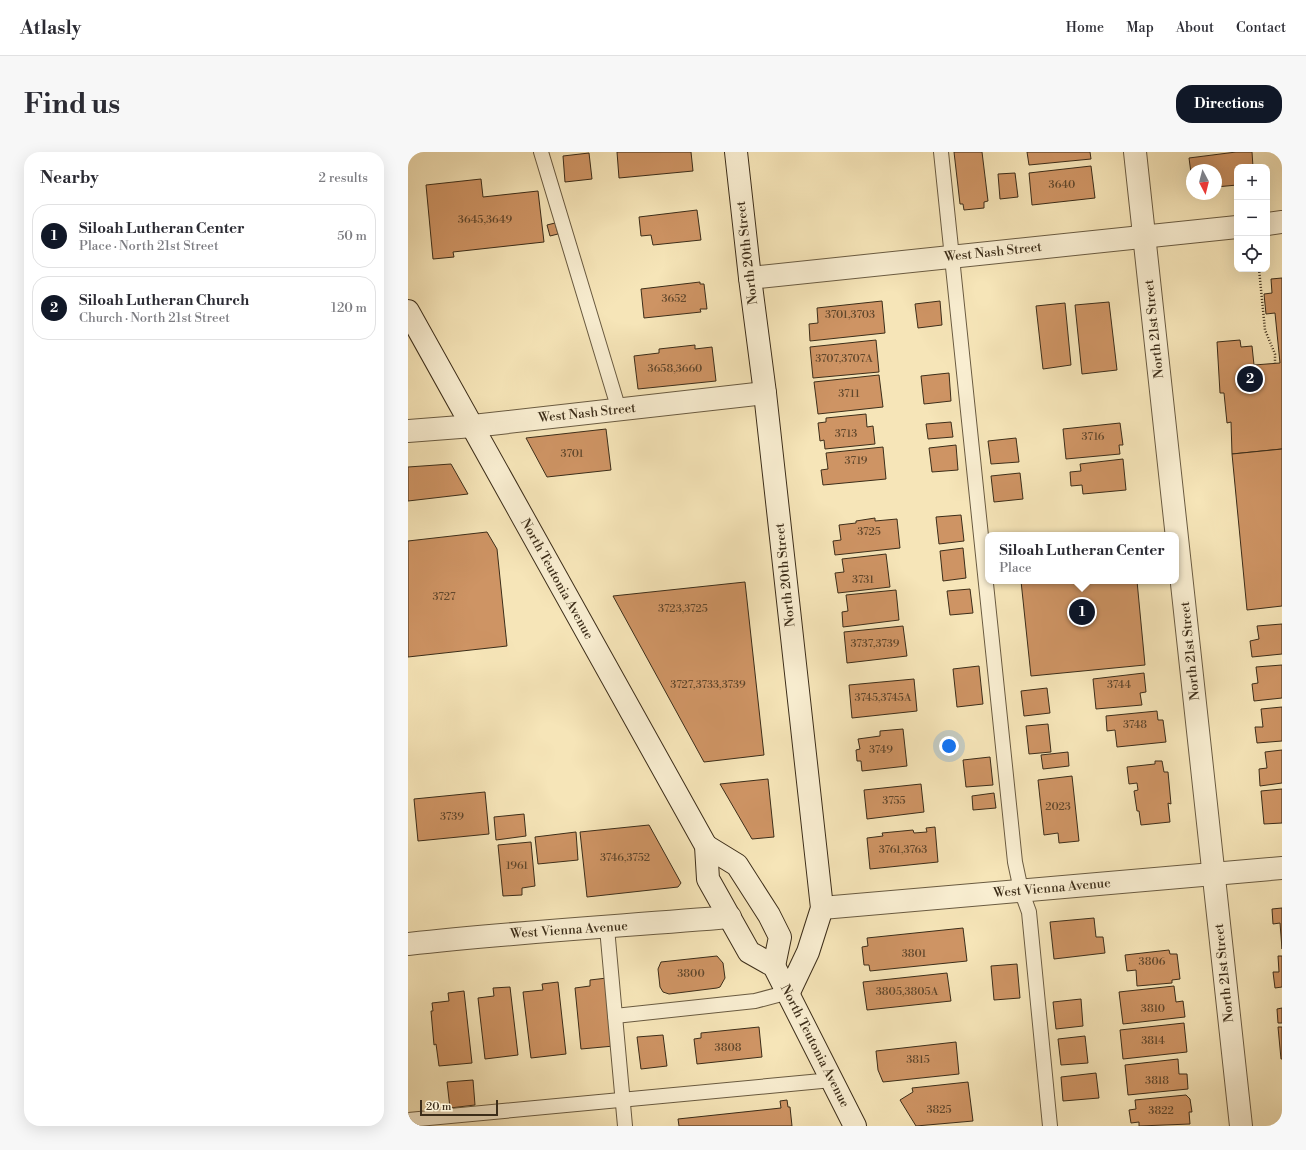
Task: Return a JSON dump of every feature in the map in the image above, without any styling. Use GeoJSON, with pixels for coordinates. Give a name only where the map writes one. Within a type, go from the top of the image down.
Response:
{"type":"FeatureCollection","features":[{"type":"Feature","properties":{"kind":"street","name":"North 20th Street"},"geometry":{"type":"LineString","coordinates":[[736,152],[765,393],[822,908],[808,952],[789,992]]}},
{"type":"Feature","properties":{"kind":"street","name":"North 21st Street"},"geometry":{"type":"LineString","coordinates":[[1135,152],[1176,532]]}},
{"type":"Feature","properties":{"kind":"street"},"geometry":{"type":"LineString","coordinates":[[1270,224],[1282,222]]}},
{"type":"Feature","properties":{"kind":"street","name":"West Nash Street"},"geometry":{"type":"LineString","coordinates":[[750,278],[1234,227]]}},
{"type":"Feature","properties":{"kind":"street","name":"North Teutonia Avenue"},"geometry":{"type":"LineString","coordinates":[[408,311],[706,846],[708,879],[749,952],[774,966],[789,992],[855,1126]]}},
{"type":"Feature","properties":{"kind":"street","name":"West Nash Street"},"geometry":{"type":"LineString","coordinates":[[408,431],[473,426],[765,393]]}},
{"type":"Feature","properties":{"kind":"street","name":"North 21st Street"},"geometry":{"type":"LineString","coordinates":[[1179,555],[1241,1126]]}},
{"type":"Feature","properties":{"kind":"street","name":"North Teutonia Avenue"},"geometry":{"type":"LineString","coordinates":[[706,846],[737,865],[769,915],[780,937],[774,966]]}},
{"type":"Feature","properties":{"kind":"street","name":"West Vienna Avenue"},"geometry":{"type":"LineString","coordinates":[[822,908],[1282,868]]}},
{"type":"Feature","properties":{"kind":"street","name":"West Vienna Avenue"},"geometry":{"type":"LineString","coordinates":[[408,944],[534,931],[607,928],[730,917]]}},
{"type":"Feature","properties":{"kind":"lane"},"geometry":{"type":"LineString","coordinates":[[541,152],[620,410]]}},
{"type":"Feature","properties":{"kind":"lane"},"geometry":{"type":"LineString","coordinates":[[941,152],[985,575]]}},
{"type":"Feature","properties":{"kind":"lane"},"geometry":{"type":"LineString","coordinates":[[986,584],[1015,865],[1021,890],[1029,912],[1050,1126]]}},
{"type":"Feature","properties":{"kind":"lane"},"geometry":{"type":"LineString","coordinates":[[607,928],[625,1126]]}},
{"type":"Feature","properties":{"kind":"lane"},"geometry":{"type":"LineString","coordinates":[[615,1016],[755,1001],[789,992]]}},
{"type":"Feature","properties":{"kind":"lane"},"geometry":{"type":"LineString","coordinates":[[408,1120],[832,1080]]}},
{"type":"Feature","properties":{"kind":"path"},"geometry":{"type":"LineString","coordinates":[[1259,272],[1265,330],[1275,354],[1276,363]]}},
{"type":"Feature","properties":{"kind":"building"},"geometry":{"type":"Polygon","coordinates":[[[617,152],[691,152],[693,171],[619,178],[617,152]]]}},
{"type":"Feature","properties":{"kind":"building"},"geometry":{"type":"Polygon","coordinates":[[[954,152],[982,152],[988,201],[984,202],[984,208],[964,210],[963,204],[960,204],[954,152]]]}},
{"type":"Feature","properties":{"kind":"building"},"geometry":{"type":"Polygon","coordinates":[[[1027,152],[1090,152],[1091,159],[1029,165],[1027,152]]]}},
{"type":"Feature","properties":{"kind":"building"},"geometry":{"type":"Polygon","coordinates":[[[1236,152],[1252,152],[1253,164],[1234,164],[1234,185],[1222,186],[1222,164],[1190,164],[1189,158],[1236,152]]]}},
{"type":"Feature","properties":{"kind":"building"},"geometry":{"type":"Polygon","coordinates":[[[589,153],[592,179],[565,182],[563,156],[589,153]]]}},
{"type":"Feature","properties":{"kind":"building"},"geometry":{"type":"Polygon","coordinates":[[[1091,166],[1095,198],[1032,205],[1029,173],[1091,166]]]}},
{"type":"Feature","properties":{"kind":"building"},"geometry":{"type":"Polygon","coordinates":[[[1015,173],[1018,197],[1000,199],[998,174],[1015,173]]]}},
{"type":"Feature","properties":{"kind":"building"},"geometry":{"type":"Polygon","coordinates":[[[481,179],[483,197],[538,191],[544,242],[453,252],[454,257],[433,259],[426,185],[481,179]]]}},
{"type":"Feature","properties":{"kind":"building"},"geometry":{"type":"Polygon","coordinates":[[[697,210],[701,240],[653,245],[651,235],[641,236],[639,217],[697,210]]]}},
{"type":"Feature","properties":{"kind":"building"},"geometry":{"type":"Polygon","coordinates":[[[555,223],[558,234],[550,236],[547,225],[555,223]]]}},
{"type":"Feature","properties":{"kind":"building"},"geometry":{"type":"Polygon","coordinates":[[[1282,278],[1282,449],[1232,454],[1231,422],[1227,423],[1224,393],[1220,393],[1217,342],[1240,340],[1241,347],[1252,346],[1254,365],[1280,363],[1275,313],[1266,314],[1264,294],[1272,293],[1271,279],[1282,278]]]}},
{"type":"Feature","properties":{"kind":"building"},"geometry":{"type":"Polygon","coordinates":[[[700,282],[700,284],[704,284],[707,309],[700,309],[701,312],[644,318],[641,289],[700,282]]]}},
{"type":"Feature","properties":{"kind":"building"},"geometry":{"type":"Polygon","coordinates":[[[882,301],[885,333],[810,341],[809,324],[818,323],[817,308],[882,301]]]}},
{"type":"Feature","properties":{"kind":"building"},"geometry":{"type":"Polygon","coordinates":[[[940,301],[942,325],[918,328],[915,304],[940,301]]]}},
{"type":"Feature","properties":{"kind":"building"},"geometry":{"type":"Polygon","coordinates":[[[1109,302],[1117,370],[1082,374],[1075,305],[1109,302]]]}},
{"type":"Feature","properties":{"kind":"building"},"geometry":{"type":"Polygon","coordinates":[[[1065,303],[1071,365],[1043,369],[1036,306],[1065,303]]]}},
{"type":"Feature","properties":{"kind":"building"},"geometry":{"type":"Polygon","coordinates":[[[876,340],[879,372],[813,378],[810,347],[876,340]]]}},
{"type":"Feature","properties":{"kind":"building"},"geometry":{"type":"Polygon","coordinates":[[[695,345],[695,349],[712,347],[716,381],[638,389],[634,356],[659,353],[659,349],[695,345]]]}},
{"type":"Feature","properties":{"kind":"building"},"geometry":{"type":"Polygon","coordinates":[[[949,373],[951,401],[924,404],[921,376],[949,373]]]}},
{"type":"Feature","properties":{"kind":"building"},"geometry":{"type":"Polygon","coordinates":[[[879,375],[883,407],[818,414],[814,382],[879,375]]]}},
{"type":"Feature","properties":{"kind":"building"},"geometry":{"type":"Polygon","coordinates":[[[866,414],[867,427],[873,426],[875,444],[825,449],[824,440],[820,441],[818,423],[826,422],[826,418],[866,414]]]}},
{"type":"Feature","properties":{"kind":"building"},"geometry":{"type":"Polygon","coordinates":[[[951,422],[953,437],[928,439],[926,424],[951,422]]]}},
{"type":"Feature","properties":{"kind":"building"},"geometry":{"type":"Polygon","coordinates":[[[1120,423],[1123,445],[1119,445],[1120,454],[1066,459],[1063,429],[1120,423]]]}},
{"type":"Feature","properties":{"kind":"building"},"geometry":{"type":"Polygon","coordinates":[[[606,429],[611,470],[547,477],[526,438],[606,429]]]}},
{"type":"Feature","properties":{"kind":"building"},"geometry":{"type":"Polygon","coordinates":[[[1016,438],[1019,462],[991,464],[988,441],[1016,438]]]}},
{"type":"Feature","properties":{"kind":"building"},"geometry":{"type":"Polygon","coordinates":[[[956,445],[958,470],[932,472],[929,448],[956,445]]]}},
{"type":"Feature","properties":{"kind":"building"},"geometry":{"type":"Polygon","coordinates":[[[883,447],[886,479],[823,485],[821,470],[828,469],[826,453],[883,447]]]}},
{"type":"Feature","properties":{"kind":"building"},"geometry":{"type":"Polygon","coordinates":[[[1282,449],[1282,606],[1247,610],[1232,454],[1282,449]]]}},
{"type":"Feature","properties":{"kind":"building"},"geometry":{"type":"Polygon","coordinates":[[[1123,459],[1126,490],[1083,494],[1082,485],[1071,486],[1070,472],[1081,471],[1080,464],[1123,459]]]}},
{"type":"Feature","properties":{"kind":"building"},"geometry":{"type":"Polygon","coordinates":[[[451,464],[468,494],[408,501],[408,467],[451,464]]]}},
{"type":"Feature","properties":{"kind":"building"},"geometry":{"type":"Polygon","coordinates":[[[1020,473],[1023,499],[994,502],[991,476],[1020,473]]]}},
{"type":"Feature","properties":{"kind":"building"},"geometry":{"type":"Polygon","coordinates":[[[961,515],[964,541],[939,544],[936,517],[961,515]]]}},
{"type":"Feature","properties":{"kind":"building"},"geometry":{"type":"Polygon","coordinates":[[[875,518],[875,521],[897,519],[900,548],[835,555],[833,541],[841,540],[839,525],[856,523],[856,521],[875,518]]]}},
{"type":"Feature","properties":{"kind":"building"},"geometry":{"type":"Polygon","coordinates":[[[487,532],[497,549],[507,646],[408,657],[408,541],[487,532]]]}},
{"type":"Feature","properties":{"kind":"building"},"geometry":{"type":"Polygon","coordinates":[[[963,548],[966,578],[943,581],[940,551],[963,548]]]}},
{"type":"Feature","properties":{"kind":"building"},"geometry":{"type":"Polygon","coordinates":[[[886,554],[890,587],[838,593],[835,573],[844,572],[842,559],[886,554]]]}},
{"type":"Feature","properties":{"kind":"building"},"geometry":{"type":"Polygon","coordinates":[[[745,582],[764,755],[704,762],[613,596],[745,582]]]}},
{"type":"Feature","properties":{"kind":"building"},"geometry":{"type":"Polygon","coordinates":[[[1021,584],[1137,584],[1145,665],[1031,676],[1021,584]]]}},
{"type":"Feature","properties":{"kind":"building"},"geometry":{"type":"Polygon","coordinates":[[[970,589],[973,613],[950,615],[947,591],[970,589]]]}},
{"type":"Feature","properties":{"kind":"building"},"geometry":{"type":"Polygon","coordinates":[[[896,590],[899,620],[843,627],[842,612],[848,611],[846,595],[896,590]]]}},
{"type":"Feature","properties":{"kind":"building"},"geometry":{"type":"Polygon","coordinates":[[[1282,624],[1282,654],[1252,657],[1250,641],[1259,639],[1257,626],[1282,624]]]}},
{"type":"Feature","properties":{"kind":"building"},"geometry":{"type":"Polygon","coordinates":[[[903,626],[907,656],[847,663],[844,632],[903,626]]]}},
{"type":"Feature","properties":{"kind":"building"},"geometry":{"type":"Polygon","coordinates":[[[1282,665],[1282,698],[1254,701],[1252,684],[1258,683],[1256,667],[1282,665]]]}},
{"type":"Feature","properties":{"kind":"building"},"geometry":{"type":"Polygon","coordinates":[[[979,666],[983,704],[957,707],[953,669],[979,666]]]}},
{"type":"Feature","properties":{"kind":"building"},"geometry":{"type":"Polygon","coordinates":[[[1144,673],[1146,692],[1140,693],[1142,705],[1096,709],[1093,679],[1144,673]]]}},
{"type":"Feature","properties":{"kind":"building"},"geometry":{"type":"Polygon","coordinates":[[[914,679],[917,711],[852,718],[849,685],[914,679]]]}},
{"type":"Feature","properties":{"kind":"building"},"geometry":{"type":"Polygon","coordinates":[[[1047,688],[1050,713],[1024,716],[1021,691],[1047,688]]]}},
{"type":"Feature","properties":{"kind":"building"},"geometry":{"type":"Polygon","coordinates":[[[1282,707],[1282,741],[1257,743],[1255,727],[1263,727],[1261,709],[1282,707]]]}},
{"type":"Feature","properties":{"kind":"building"},"geometry":{"type":"Polygon","coordinates":[[[1157,711],[1158,720],[1163,720],[1166,742],[1117,747],[1115,730],[1107,731],[1106,716],[1157,711]]]}},
{"type":"Feature","properties":{"kind":"building"},"geometry":{"type":"Polygon","coordinates":[[[1048,724],[1051,752],[1029,754],[1026,726],[1048,724]]]}},
{"type":"Feature","properties":{"kind":"building"},"geometry":{"type":"Polygon","coordinates":[[[903,729],[907,766],[862,771],[861,761],[857,761],[856,750],[860,749],[858,739],[880,736],[880,731],[903,729]]]}},
{"type":"Feature","properties":{"kind":"building"},"geometry":{"type":"Polygon","coordinates":[[[1282,750],[1282,783],[1260,786],[1259,769],[1267,768],[1265,752],[1282,750]]]}},
{"type":"Feature","properties":{"kind":"building"},"geometry":{"type":"Polygon","coordinates":[[[1068,752],[1069,766],[1043,769],[1041,755],[1068,752]]]}},
{"type":"Feature","properties":{"kind":"building"},"geometry":{"type":"Polygon","coordinates":[[[990,757],[993,785],[966,787],[963,760],[990,757]]]}},
{"type":"Feature","properties":{"kind":"building"},"geometry":{"type":"Polygon","coordinates":[[[1155,761],[1162,761],[1164,772],[1168,772],[1171,804],[1168,803],[1170,822],[1141,825],[1134,791],[1138,790],[1137,783],[1129,784],[1127,767],[1155,764],[1155,761]]]}},
{"type":"Feature","properties":{"kind":"building"},"geometry":{"type":"Polygon","coordinates":[[[1072,776],[1079,841],[1059,843],[1058,833],[1044,835],[1038,780],[1072,776]]]}},
{"type":"Feature","properties":{"kind":"building"},"geometry":{"type":"Polygon","coordinates":[[[768,779],[774,837],[752,839],[720,784],[768,779]]]}},
{"type":"Feature","properties":{"kind":"building"},"geometry":{"type":"Polygon","coordinates":[[[921,784],[924,812],[867,819],[864,790],[921,784]]]}},
{"type":"Feature","properties":{"kind":"building"},"geometry":{"type":"Polygon","coordinates":[[[1282,789],[1282,823],[1264,824],[1261,791],[1282,789]]]}},
{"type":"Feature","properties":{"kind":"building"},"geometry":{"type":"Polygon","coordinates":[[[485,792],[489,834],[418,841],[414,799],[485,792]]]}},
{"type":"Feature","properties":{"kind":"building"},"geometry":{"type":"Polygon","coordinates":[[[994,793],[996,808],[973,810],[972,796],[994,793]]]}},
{"type":"Feature","properties":{"kind":"building"},"geometry":{"type":"Polygon","coordinates":[[[524,814],[526,836],[496,840],[494,817],[524,814]]]}},
{"type":"Feature","properties":{"kind":"building"},"geometry":{"type":"Polygon","coordinates":[[[649,825],[681,883],[678,887],[587,897],[580,832],[649,825]]]}},
{"type":"Feature","properties":{"kind":"building"},"geometry":{"type":"Polygon","coordinates":[[[935,827],[938,862],[870,869],[867,838],[883,836],[882,833],[913,830],[914,833],[927,832],[926,828],[935,827]]]}},
{"type":"Feature","properties":{"kind":"building"},"geometry":{"type":"Polygon","coordinates":[[[576,832],[578,860],[538,864],[535,837],[576,832]]]}},
{"type":"Feature","properties":{"kind":"building"},"geometry":{"type":"Polygon","coordinates":[[[531,842],[535,886],[522,888],[522,895],[503,896],[498,845],[531,842]]]}},
{"type":"Feature","properties":{"kind":"building"},"geometry":{"type":"Polygon","coordinates":[[[1282,908],[1282,949],[1280,923],[1273,924],[1272,909],[1282,908]]]}},
{"type":"Feature","properties":{"kind":"building"},"geometry":{"type":"Polygon","coordinates":[[[1094,918],[1096,937],[1103,937],[1105,953],[1054,959],[1050,922],[1094,918]]]}},
{"type":"Feature","properties":{"kind":"building"},"geometry":{"type":"Polygon","coordinates":[[[963,928],[967,961],[870,971],[869,965],[864,965],[862,947],[868,946],[867,938],[963,928]]]}},
{"type":"Feature","properties":{"kind":"building"},"geometry":{"type":"Polygon","coordinates":[[[1169,950],[1170,954],[1177,954],[1180,979],[1172,980],[1172,983],[1137,986],[1136,970],[1127,971],[1125,955],[1169,950]]]}},
{"type":"Feature","properties":{"kind":"building"},"geometry":{"type":"Polygon","coordinates":[[[717,956],[723,963],[725,978],[720,987],[669,994],[663,992],[660,987],[658,969],[661,962],[717,956]]]}},
{"type":"Feature","properties":{"kind":"building"},"geometry":{"type":"Polygon","coordinates":[[[1278,956],[1282,956],[1282,987],[1275,988],[1273,972],[1279,972],[1278,956]]]}},
{"type":"Feature","properties":{"kind":"building"},"geometry":{"type":"Polygon","coordinates":[[[1017,964],[1020,998],[994,1000],[991,966],[1017,964]]]}},
{"type":"Feature","properties":{"kind":"building"},"geometry":{"type":"Polygon","coordinates":[[[947,973],[951,1001],[867,1010],[863,982],[947,973]]]}},
{"type":"Feature","properties":{"kind":"building"},"geometry":{"type":"Polygon","coordinates":[[[607,978],[614,1046],[581,1049],[575,988],[590,986],[590,980],[607,978]]]}},
{"type":"Feature","properties":{"kind":"building"},"geometry":{"type":"Polygon","coordinates":[[[558,982],[566,1054],[531,1058],[523,992],[543,990],[542,984],[558,982]]]}},
{"type":"Feature","properties":{"kind":"building"},"geometry":{"type":"Polygon","coordinates":[[[1174,986],[1176,1002],[1183,1001],[1185,1017],[1123,1024],[1119,992],[1174,986]]]}},
{"type":"Feature","properties":{"kind":"building"},"geometry":{"type":"Polygon","coordinates":[[[510,987],[518,1055],[485,1059],[478,998],[494,996],[493,988],[510,987]]]}},
{"type":"Feature","properties":{"kind":"building"},"geometry":{"type":"Polygon","coordinates":[[[464,991],[472,1063],[439,1066],[436,1044],[434,1045],[431,1011],[433,1011],[432,1003],[449,1001],[448,993],[464,991]]]}},
{"type":"Feature","properties":{"kind":"building"},"geometry":{"type":"Polygon","coordinates":[[[1081,999],[1083,1026],[1056,1029],[1053,1002],[1081,999]]]}},
{"type":"Feature","properties":{"kind":"building"},"geometry":{"type":"Polygon","coordinates":[[[1282,1008],[1282,1023],[1278,1023],[1277,1009],[1282,1008]]]}},
{"type":"Feature","properties":{"kind":"building"},"geometry":{"type":"Polygon","coordinates":[[[1184,1023],[1187,1052],[1123,1059],[1120,1030],[1184,1023]]]}},
{"type":"Feature","properties":{"kind":"building"},"geometry":{"type":"Polygon","coordinates":[[[759,1027],[762,1057],[697,1064],[694,1039],[701,1038],[701,1033],[759,1027]]]}},
{"type":"Feature","properties":{"kind":"building"},"geometry":{"type":"Polygon","coordinates":[[[1278,1027],[1282,1027],[1282,1059],[1281,1059],[1278,1027]]]}},
{"type":"Feature","properties":{"kind":"building"},"geometry":{"type":"Polygon","coordinates":[[[663,1035],[667,1066],[641,1069],[637,1037],[663,1035]]]}},
{"type":"Feature","properties":{"kind":"building"},"geometry":{"type":"Polygon","coordinates":[[[1085,1036],[1088,1063],[1061,1065],[1058,1039],[1085,1036]]]}},
{"type":"Feature","properties":{"kind":"building"},"geometry":{"type":"Polygon","coordinates":[[[956,1042],[959,1074],[883,1082],[878,1070],[876,1051],[956,1042]]]}},
{"type":"Feature","properties":{"kind":"building"},"geometry":{"type":"Polygon","coordinates":[[[1178,1059],[1179,1074],[1187,1074],[1188,1089],[1128,1095],[1125,1065],[1178,1059]]]}},
{"type":"Feature","properties":{"kind":"building"},"geometry":{"type":"Polygon","coordinates":[[[1096,1073],[1099,1098],[1063,1101],[1061,1077],[1096,1073]]]}},
{"type":"Feature","properties":{"kind":"building"},"geometry":{"type":"Polygon","coordinates":[[[473,1080],[475,1105],[450,1108],[447,1082],[473,1080]]]}},
{"type":"Feature","properties":{"kind":"building"},"geometry":{"type":"Polygon","coordinates":[[[968,1082],[973,1121],[916,1126],[900,1100],[913,1092],[912,1088],[968,1082]]]}},
{"type":"Feature","properties":{"kind":"building"},"geometry":{"type":"Polygon","coordinates":[[[1186,1095],[1190,1099],[1192,1112],[1189,1112],[1190,1124],[1139,1126],[1139,1122],[1131,1123],[1129,1110],[1136,1109],[1135,1100],[1186,1095]]]}},
{"type":"Feature","properties":{"kind":"building"},"geometry":{"type":"Polygon","coordinates":[[[787,1100],[788,1107],[790,1107],[792,1126],[679,1126],[678,1119],[781,1108],[780,1101],[787,1100]]]}},
{"type":"Feature","properties":{"kind":"place","name":"Siloah Lutheran Church"},"geometry":{"type":"Point","coordinates":[1250,379]}},
{"type":"Feature","properties":{"kind":"place","name":"Siloah Lutheran Center"},"geometry":{"type":"Point","coordinates":[1082,612]}}]}
